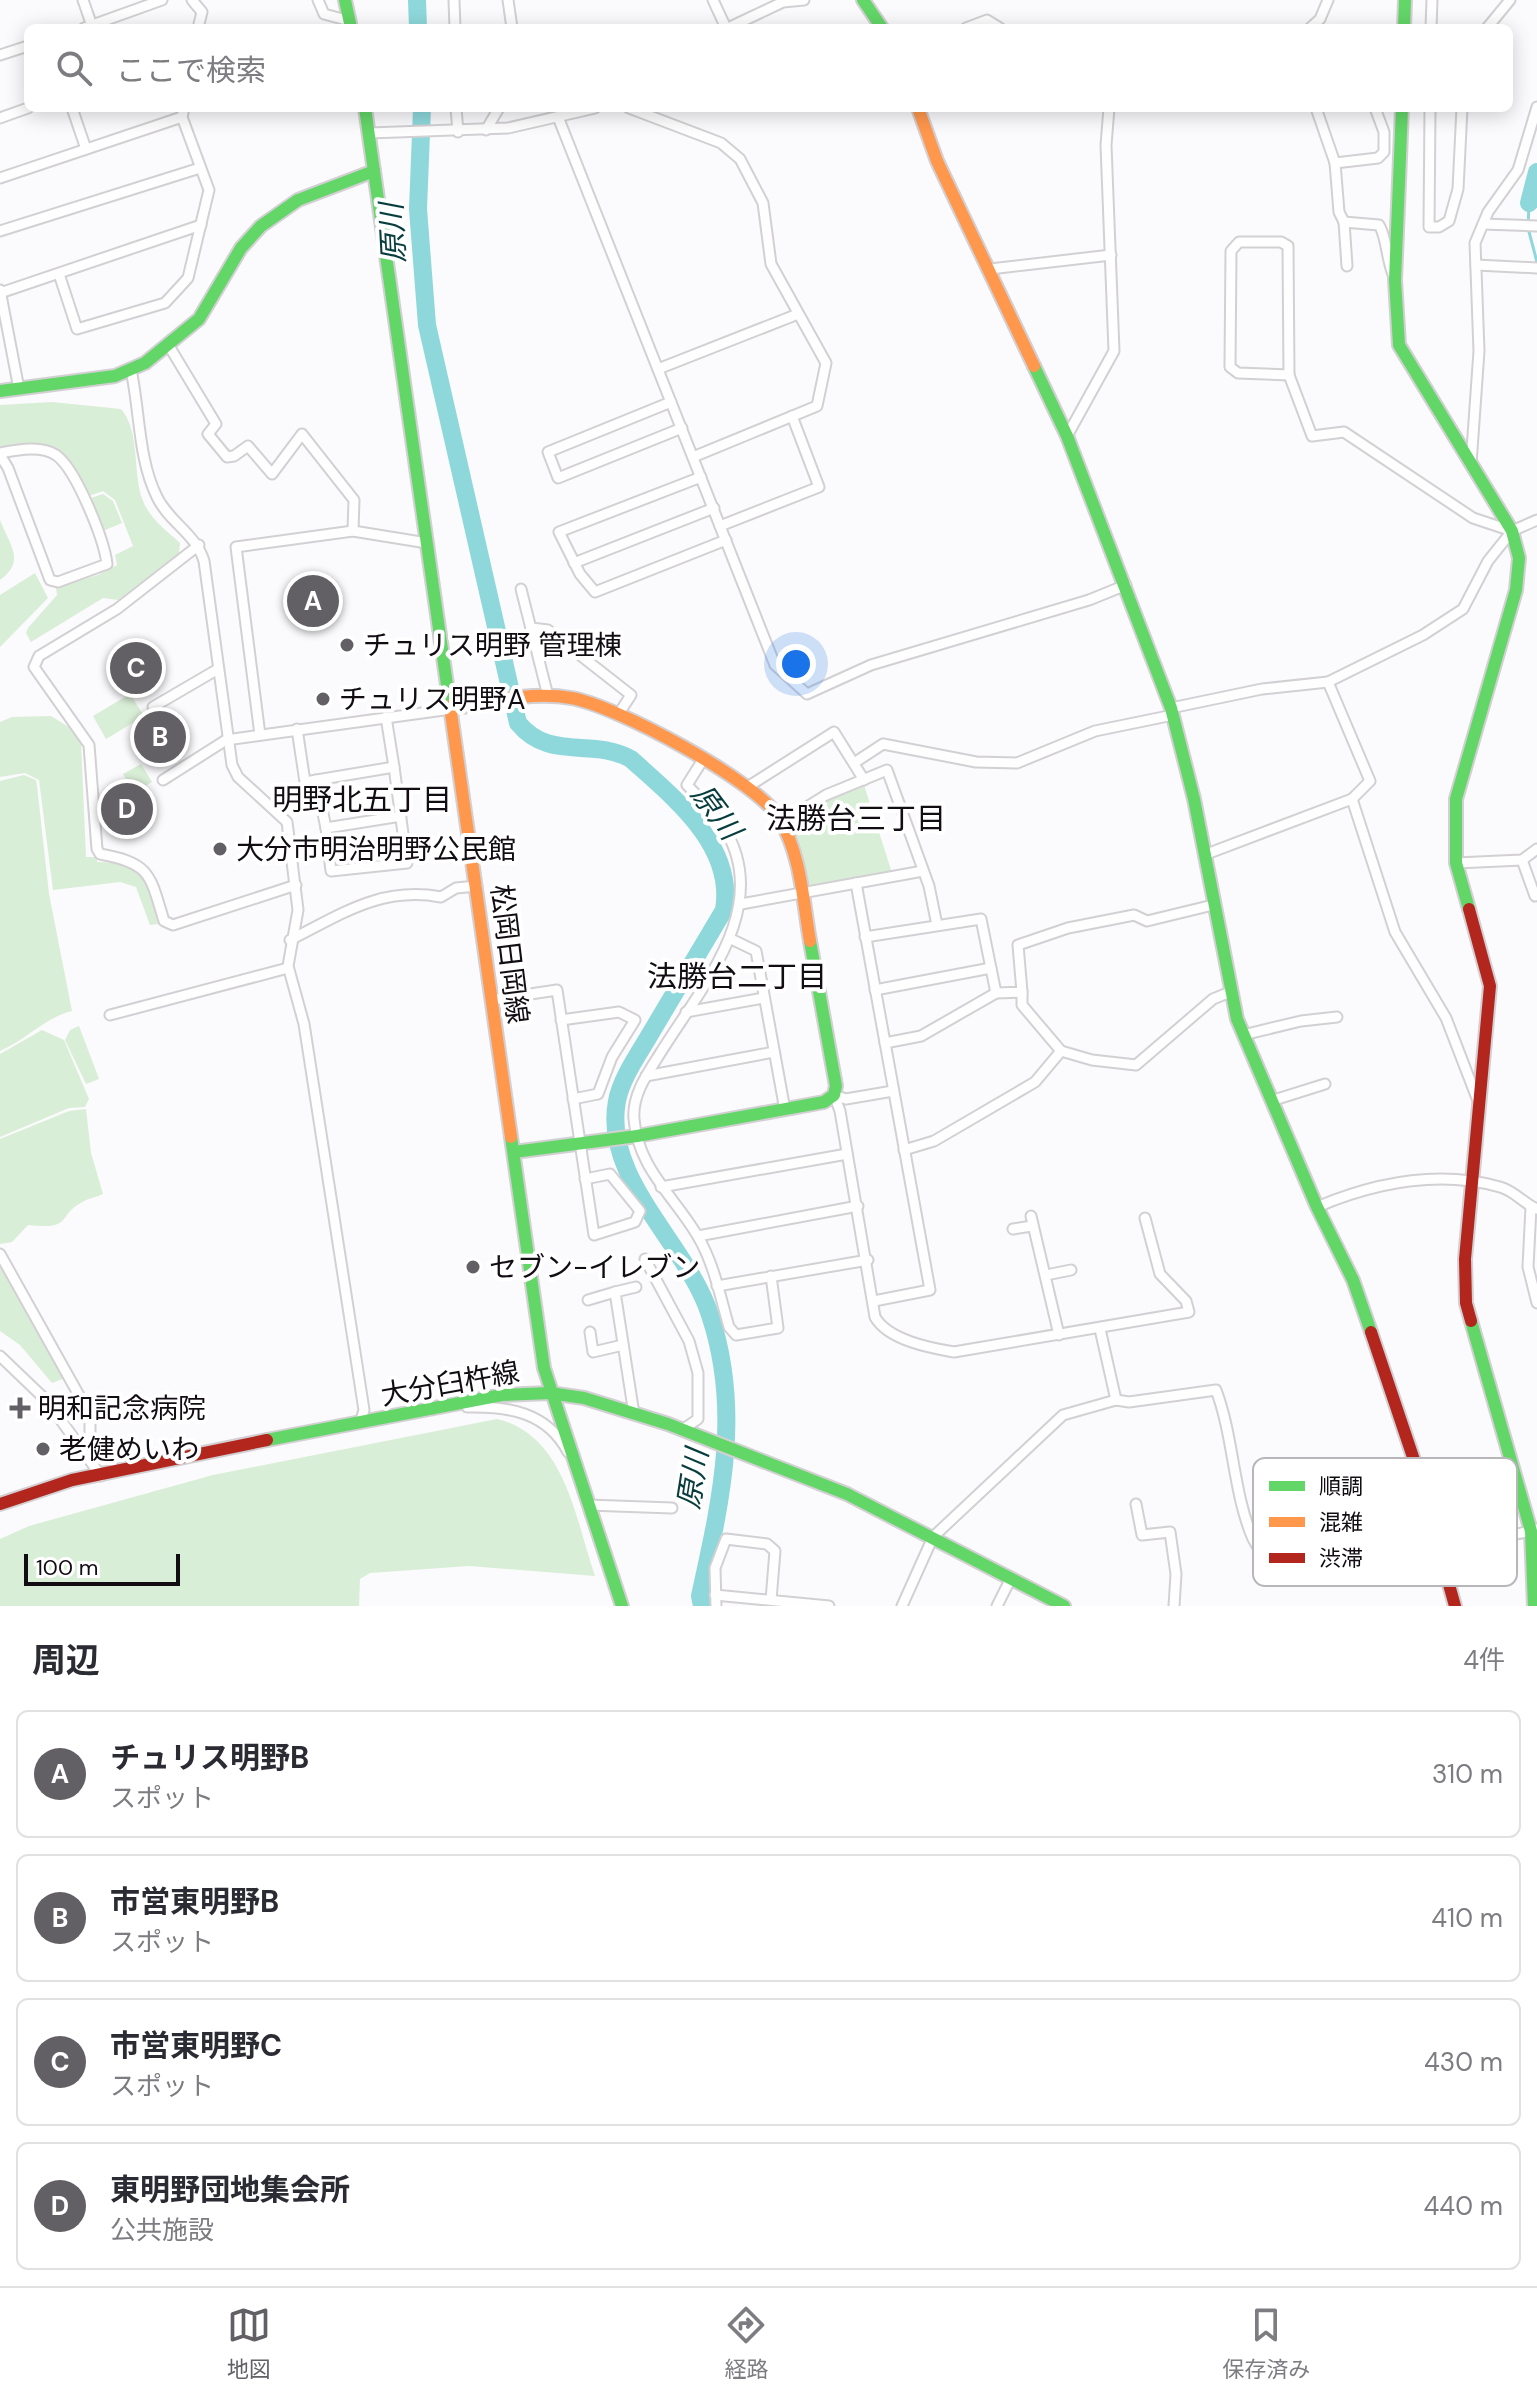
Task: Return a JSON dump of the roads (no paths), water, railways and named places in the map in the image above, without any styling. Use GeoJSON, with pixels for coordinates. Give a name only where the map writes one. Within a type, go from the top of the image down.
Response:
{"type":"FeatureCollection","features":[{"type":"Feature","properties":{"kind":"street"},"geometry":{"type":"LineString","coordinates":[[83,0],[87,24]]}},
{"type":"Feature","properties":{"kind":"street"},"geometry":{"type":"LineString","coordinates":[[96,24],[162,0]]}},
{"type":"Feature","properties":{"kind":"street"},"geometry":{"type":"LineString","coordinates":[[192,0],[202,12],[199,24]]}},
{"type":"Feature","properties":{"kind":"street"},"geometry":{"type":"LineString","coordinates":[[318,0],[324,14],[347,24]]}},
{"type":"Feature","properties":{"kind":"street"},"geometry":{"type":"LineString","coordinates":[[345,0],[351,24]]}},
{"type":"Feature","properties":{"kind":"street"},"geometry":{"type":"LineString","coordinates":[[454,0],[455,24]]}},
{"type":"Feature","properties":{"kind":"street"},"geometry":{"type":"LineString","coordinates":[[508,0],[511,24]]}},
{"type":"Feature","properties":{"kind":"street"},"geometry":{"type":"LineString","coordinates":[[713,0],[725,24]]}},
{"type":"Feature","properties":{"kind":"street"},"geometry":{"type":"LineString","coordinates":[[736,24],[783,2],[804,0]]}},
{"type":"Feature","properties":{"kind":"street"},"geometry":{"type":"LineString","coordinates":[[863,0],[879,24]]}},
{"type":"Feature","properties":{"kind":"street"},"geometry":{"type":"LineString","coordinates":[[1314,24],[1328,0]]}},
{"type":"Feature","properties":{"kind":"street"},"geometry":{"type":"LineString","coordinates":[[1404,24],[1405,0]]}},
{"type":"Feature","properties":{"kind":"street"},"geometry":{"type":"LineString","coordinates":[[1431,24],[1432,0]]}},
{"type":"Feature","properties":{"kind":"street"},"geometry":{"type":"LineString","coordinates":[[1490,24],[1510,0]]}},
{"type":"Feature","properties":{"kind":"street"},"geometry":{"type":"LineString","coordinates":[[0,55],[24,47]]}},
{"type":"Feature","properties":{"kind":"street"},"geometry":{"type":"LineString","coordinates":[[1471,467],[1478,380],[1475,243],[1483,224],[1518,170],[1537,107]]}},
{"type":"Feature","properties":{"kind":"street"},"geometry":{"type":"LineString","coordinates":[[0,118],[24,109]]}},
{"type":"Feature","properties":{"kind":"street"},"geometry":{"type":"LineString","coordinates":[[73,112],[86,149]]}},
{"type":"Feature","properties":{"kind":"street","name":"松岡日岡線"},"geometry":{"type":"LineString","coordinates":[[366,112],[491,1000],[550,1393],[620,1606]]}},
{"type":"Feature","properties":{"kind":"street"},"geometry":{"type":"LineString","coordinates":[[456,112],[458,132]]}},
{"type":"Feature","properties":{"kind":"street"},"geometry":{"type":"LineString","coordinates":[[486,130],[497,112]]}},
{"type":"Feature","properties":{"kind":"street"},"geometry":{"type":"LineString","coordinates":[[369,133],[486,130],[579,112]]}},
{"type":"Feature","properties":{"kind":"street"},"geometry":{"type":"LineString","coordinates":[[640,112],[721,143],[740,159],[763,203],[771,264],[826,363],[817,406],[693,457]]}},
{"type":"Feature","properties":{"kind":"street"},"geometry":{"type":"LineString","coordinates":[[919,112],[937,161],[1067,436],[1126,585],[1172,712],[1230,992],[1243,1035],[1317,1207],[1353,1280],[1413,1458]]}},
{"type":"Feature","properties":{"kind":"street"},"geometry":{"type":"LineString","coordinates":[[1067,436],[1114,351],[1106,145],[1109,112]]}},
{"type":"Feature","properties":{"kind":"street"},"geometry":{"type":"LineString","coordinates":[[1317,112],[1335,163],[1347,266]]}},
{"type":"Feature","properties":{"kind":"street"},"geometry":{"type":"LineString","coordinates":[[1335,163],[1378,158],[1384,152],[1384,132],[1376,112]]}},
{"type":"Feature","properties":{"kind":"street"},"geometry":{"type":"LineString","coordinates":[[1402,112],[1395,280],[1399,345],[1512,531],[1519,558],[1516,590],[1456,799],[1456,863],[1490,986],[1465,1259],[1466,1303],[1512,1458]]}},
{"type":"Feature","properties":{"kind":"street"},"geometry":{"type":"LineString","coordinates":[[1430,112],[1429,227],[1439,227],[1449,221],[1458,189],[1462,112]]}},
{"type":"Feature","properties":{"kind":"street"},"geometry":{"type":"LineString","coordinates":[[0,178],[183,113],[209,190],[188,278],[165,303],[77,329],[59,274]]}},
{"type":"Feature","properties":{"kind":"street"},"geometry":{"type":"LineString","coordinates":[[558,117],[775,665],[807,694],[871,665],[1089,600],[1126,585]]}},
{"type":"Feature","properties":{"kind":"street"},"geometry":{"type":"LineString","coordinates":[[0,231],[200,168]]}},
{"type":"Feature","properties":{"kind":"street"},"geometry":{"type":"LineString","coordinates":[[0,391],[100,379],[131,370],[169,346],[199,319],[241,248],[261,226],[298,200],[374,171]]}},
{"type":"Feature","properties":{"kind":"street"},"geometry":{"type":"LineString","coordinates":[[1344,222],[1379,225],[1385,239],[1386,259],[1395,280]]}},
{"type":"Feature","properties":{"kind":"street"},"geometry":{"type":"LineString","coordinates":[[1483,224],[1537,226]]}},
{"type":"Feature","properties":{"kind":"street"},"geometry":{"type":"LineString","coordinates":[[19,389],[0,292],[201,225]]}},
{"type":"Feature","properties":{"kind":"street"},"geometry":{"type":"LineString","coordinates":[[1289,375],[1238,373],[1230,367],[1231,251],[1239,242],[1281,242],[1288,246],[1289,375],[1312,436],[1344,432],[1473,518],[1512,531]]}},
{"type":"Feature","properties":{"kind":"street"},"geometry":{"type":"LineString","coordinates":[[990,269],[1111,255]]}},
{"type":"Feature","properties":{"kind":"street"},"geometry":{"type":"LineString","coordinates":[[1476,265],[1537,268]]}},
{"type":"Feature","properties":{"kind":"street"},"geometry":{"type":"LineString","coordinates":[[658,369],[798,314]]}},
{"type":"Feature","properties":{"kind":"street"},"geometry":{"type":"LineString","coordinates":[[169,346],[216,424],[208,434],[225,455],[233,457],[248,446],[272,474],[302,434],[354,500],[353,531]]}},
{"type":"Feature","properties":{"kind":"street"},"geometry":{"type":"LineString","coordinates":[[131,370],[152,487],[167,512],[199,545],[226,740],[238,777],[287,822],[298,910],[290,940],[288,968],[304,1024],[364,1410],[360,1423]]}},
{"type":"Feature","properties":{"kind":"street"},"geometry":{"type":"LineString","coordinates":[[671,402],[548,452],[558,478],[682,428]]}},
{"type":"Feature","properties":{"kind":"street"},"geometry":{"type":"LineString","coordinates":[[720,526],[819,487],[792,416]]}},
{"type":"Feature","properties":{"kind":"street"},"geometry":{"type":"LineString","coordinates":[[30,449],[57,456],[76,480],[107,564],[58,582],[50,580],[0,454],[30,449]]}},
{"type":"Feature","properties":{"kind":"street"},"geometry":{"type":"LineString","coordinates":[[701,477],[559,532],[574,563],[595,592],[726,540]]}},
{"type":"Feature","properties":{"kind":"street"},"geometry":{"type":"LineString","coordinates":[[574,563],[714,508]]}},
{"type":"Feature","properties":{"kind":"street"},"geometry":{"type":"LineString","coordinates":[[854,763],[883,744],[976,762],[1017,763],[1095,731],[1262,689],[1328,682],[1423,635],[1463,609],[1488,561],[1512,531],[1537,520]]}},
{"type":"Feature","properties":{"kind":"street"},"geometry":{"type":"LineString","coordinates":[[260,735],[236,547],[353,531],[427,543]]}},
{"type":"Feature","properties":{"kind":"street"},"geometry":{"type":"LineString","coordinates":[[199,545],[117,609],[39,656],[34,667],[89,745],[97,849],[100,854],[130,860],[146,870],[164,921],[173,925],[296,885]]}},
{"type":"Feature","properties":{"kind":"street"},"geometry":{"type":"LineString","coordinates":[[521,589],[548,696]]}},
{"type":"Feature","properties":{"kind":"street"},"geometry":{"type":"LineString","coordinates":[[531,628],[548,630],[631,695],[618,715]]}},
{"type":"Feature","properties":{"kind":"street"},"geometry":{"type":"LineString","coordinates":[[153,707],[218,669]]}},
{"type":"Feature","properties":{"kind":"street"},"geometry":{"type":"LineString","coordinates":[[1204,855],[1352,799],[1370,781],[1328,682]]}},
{"type":"Feature","properties":{"kind":"street"},"geometry":{"type":"LineString","coordinates":[[163,780],[226,740],[297,729],[548,696],[576,698],[618,715],[749,786],[783,822],[802,893],[836,1086],[834,1095],[840,1111],[868,1260],[875,1317],[881,1328],[930,1348],[954,1352],[1189,1312],[1186,1301],[1160,1274],[1145,1218]]}},
{"type":"Feature","properties":{"kind":"street"},"geometry":{"type":"LineString","coordinates":[[316,780],[331,871],[407,863],[386,717]]}},
{"type":"Feature","properties":{"kind":"street"},"geometry":{"type":"LineString","coordinates":[[297,729],[305,782],[394,767]]}},
{"type":"Feature","properties":{"kind":"street"},"geometry":{"type":"LineString","coordinates":[[749,786],[834,732],[864,780]]}},
{"type":"Feature","properties":{"kind":"street"},"geometry":{"type":"LineString","coordinates":[[702,761],[687,785],[723,826],[737,856],[741,904],[731,939],[646,1076],[635,1104],[632,1136],[645,1164],[698,1236],[729,1327],[736,1335],[778,1328],[771,1276]]}},
{"type":"Feature","properties":{"kind":"street"},"geometry":{"type":"LineString","coordinates":[[783,822],[826,795],[887,770],[923,871],[937,925]]}},
{"type":"Feature","properties":{"kind":"street"},"geometry":{"type":"LineString","coordinates":[[1352,799],[1395,932],[1446,1018],[1480,1105]]}},
{"type":"Feature","properties":{"kind":"street"},"geometry":{"type":"LineString","coordinates":[[326,828],[401,816]]}},
{"type":"Feature","properties":{"kind":"street"},"geometry":{"type":"LineString","coordinates":[[1456,863],[1522,860],[1537,849]]}},
{"type":"Feature","properties":{"kind":"street"},"geometry":{"type":"LineString","coordinates":[[1522,860],[1535,896]]}},
{"type":"Feature","properties":{"kind":"street"},"geometry":{"type":"LineString","coordinates":[[741,904],[923,871]]}},
{"type":"Feature","properties":{"kind":"street"},"geometry":{"type":"LineString","coordinates":[[856,883],[930,1290],[874,1301]]}},
{"type":"Feature","properties":{"kind":"street"},"geometry":{"type":"LineString","coordinates":[[290,940],[375,897],[415,892],[441,897],[456,888],[477,886]]}},
{"type":"Feature","properties":{"kind":"street"},"geometry":{"type":"LineString","coordinates":[[1213,905],[1147,921],[1134,915],[1068,928],[1018,945],[1022,1005],[1061,1051],[1092,1060],[1136,1065],[1213,999],[1230,992]]}},
{"type":"Feature","properties":{"kind":"street"},"geometry":{"type":"LineString","coordinates":[[865,937],[981,919],[996,993]]}},
{"type":"Feature","properties":{"kind":"street"},"geometry":{"type":"LineString","coordinates":[[731,939],[756,951],[785,1110]]}},
{"type":"Feature","properties":{"kind":"street"},"geometry":{"type":"LineString","coordinates":[[110,1015],[288,968]]}},
{"type":"Feature","properties":{"kind":"street"},"geometry":{"type":"LineString","coordinates":[[875,990],[991,968]]}},
{"type":"Feature","properties":{"kind":"street"},"geometry":{"type":"LineString","coordinates":[[491,1000],[557,990],[585,1179],[594,1235],[635,1222],[640,1211],[610,1174],[585,1179]]}},
{"type":"Feature","properties":{"kind":"street"},"geometry":{"type":"LineString","coordinates":[[885,1043],[921,1036],[996,993],[1022,992]]}},
{"type":"Feature","properties":{"kind":"street"},"geometry":{"type":"LineString","coordinates":[[686,1012],[764,998]]}},
{"type":"Feature","properties":{"kind":"street"},"geometry":{"type":"LineString","coordinates":[[561,1020],[619,1012],[635,1020],[612,1057],[598,1094],[573,1099]]}},
{"type":"Feature","properties":{"kind":"street"},"geometry":{"type":"LineString","coordinates":[[1243,1035],[1301,1021],[1337,1017]]}},
{"type":"Feature","properties":{"kind":"street"},"geometry":{"type":"LineString","coordinates":[[904,1150],[934,1141],[1035,1082],[1061,1051]]}},
{"type":"Feature","properties":{"kind":"street"},"geometry":{"type":"LineString","coordinates":[[646,1076],[774,1052]]}},
{"type":"Feature","properties":{"kind":"street"},"geometry":{"type":"LineString","coordinates":[[1271,1101],[1325,1084]]}},
{"type":"Feature","properties":{"kind":"street"},"geometry":{"type":"LineString","coordinates":[[834,1095],[846,1099],[893,1091]]}},
{"type":"Feature","properties":{"kind":"street"},"geometry":{"type":"LineString","coordinates":[[514,1152],[785,1110],[824,1102],[834,1095]]}},
{"type":"Feature","properties":{"kind":"street"},"geometry":{"type":"LineString","coordinates":[[661,1187],[847,1154]]}},
{"type":"Feature","properties":{"kind":"street"},"geometry":{"type":"LineString","coordinates":[[1317,1207],[1356,1191],[1400,1181],[1474,1181],[1503,1187],[1524,1198],[1534,1208],[1528,1267],[1537,1303]]}},
{"type":"Feature","properties":{"kind":"street"},"geometry":{"type":"LineString","coordinates":[[698,1236],[858,1206]]}},
{"type":"Feature","properties":{"kind":"street"},"geometry":{"type":"LineString","coordinates":[[1013,1229],[1032,1221],[1059,1335]]}},
{"type":"Feature","properties":{"kind":"street"},"geometry":{"type":"LineString","coordinates":[[0,1254],[90,1415],[90,1436],[79,1445]]}},
{"type":"Feature","properties":{"kind":"street"},"geometry":{"type":"LineString","coordinates":[[645,1259],[689,1341],[698,1373],[698,1419],[682,1430]]}},
{"type":"Feature","properties":{"kind":"street"},"geometry":{"type":"LineString","coordinates":[[717,1286],[868,1260]]}},
{"type":"Feature","properties":{"kind":"street"},"geometry":{"type":"LineString","coordinates":[[1046,1275],[1071,1270]]}},
{"type":"Feature","properties":{"kind":"street"},"geometry":{"type":"LineString","coordinates":[[588,1300],[636,1287]]}},
{"type":"Feature","properties":{"kind":"street"},"geometry":{"type":"LineString","coordinates":[[615,1292],[634,1414]]}},
{"type":"Feature","properties":{"kind":"street"},"geometry":{"type":"LineString","coordinates":[[1100,1329],[1116,1400]]}},
{"type":"Feature","properties":{"kind":"street"},"geometry":{"type":"LineString","coordinates":[[590,1332],[593,1352],[623,1345]]}},
{"type":"Feature","properties":{"kind":"street"},"geometry":{"type":"LineString","coordinates":[[0,1356],[33,1385],[101,1476]]}},
{"type":"Feature","properties":{"kind":"street"},"geometry":{"type":"LineString","coordinates":[[902,1606],[933,1537],[1063,1415],[1116,1400],[1129,1402],[1216,1390],[1226,1417],[1253,1537]]}},
{"type":"Feature","properties":{"kind":"street","name":"大分臼杵線"},"geometry":{"type":"LineString","coordinates":[[0,1504],[72,1480],[428,1408],[502,1395],[550,1393],[584,1398],[682,1430],[847,1494],[1064,1606]]}},
{"type":"Feature","properties":{"kind":"street"},"geometry":{"type":"LineString","coordinates":[[428,1408],[498,1407],[524,1413],[552,1430],[573,1462]]}},
{"type":"Feature","properties":{"kind":"street"},"geometry":{"type":"LineString","coordinates":[[1517,1473],[1534,1530],[1534,1606]]}},
{"type":"Feature","properties":{"kind":"street"},"geometry":{"type":"LineString","coordinates":[[1136,1504],[1142,1535],[1170,1532],[1176,1574],[1174,1606]]}},
{"type":"Feature","properties":{"kind":"street"},"geometry":{"type":"LineString","coordinates":[[588,1505],[672,1508]]}},
{"type":"Feature","properties":{"kind":"street"},"geometry":{"type":"LineString","coordinates":[[771,1600],[775,1551],[767,1544],[726,1539],[715,1568],[716,1601],[771,1600],[829,1606]]}},
{"type":"Feature","properties":{"kind":"street"},"geometry":{"type":"LineString","coordinates":[[997,1606],[1011,1578]]}},
{"type":"Feature","properties":{"kind":"street"},"geometry":{"type":"LineString","coordinates":[[1449,1586],[1455,1606]]}},
{"type":"Feature","properties":{"kind":"waterway","name":"原川"},"geometry":{"type":"LineString","coordinates":[[417,0],[418,24]]}},
{"type":"Feature","properties":{"kind":"waterway","name":"原川"},"geometry":{"type":"LineString","coordinates":[[422,112],[418,209],[427,325],[518,723],[530,735],[544,742],[601,750],[631,759],[698,825],[720,864],[725,886],[724,910],[622,1083],[617,1101],[616,1130],[622,1158],[634,1185],[699,1289],[720,1351],[725,1386],[725,1456],[700,1596],[702,1606]]}},
{"type":"Feature","properties":{"kind":"waterway"},"geometry":{"type":"LineString","coordinates":[[1529,203],[1537,172]]}},
{"type":"Feature","properties":{"kind":"waterway"},"geometry":{"type":"LineString","coordinates":[[1529,203],[1528,228],[1537,262]]}},
{"type":"Feature","properties":{"kind":"place","name":"チュリス明野B"},"geometry":{"type":"Point","coordinates":[313,601]}},
{"type":"Feature","properties":{"kind":"place","name":"チュリス明野 管理棟"},"geometry":{"type":"Point","coordinates":[347,645]}},
{"type":"Feature","properties":{"kind":"place","name":"市営東明野C"},"geometry":{"type":"Point","coordinates":[136,668]}},
{"type":"Feature","properties":{"kind":"place","name":"チュリス明野A"},"geometry":{"type":"Point","coordinates":[323,699]}},
{"type":"Feature","properties":{"kind":"place","name":"市営東明野B"},"geometry":{"type":"Point","coordinates":[160,737]}},
{"type":"Feature","properties":{"kind":"place","name":"東明野団地集会所"},"geometry":{"type":"Point","coordinates":[127,809]}},
{"type":"Feature","properties":{"kind":"place","name":"大分市明治明野公民館"},"geometry":{"type":"Point","coordinates":[220,849]}},
{"type":"Feature","properties":{"kind":"place","name":"セブン-イレブン"},"geometry":{"type":"Point","coordinates":[473,1267]}},
{"type":"Feature","properties":{"kind":"place","name":"明和記念病院"},"geometry":{"type":"Point","coordinates":[20,1408]}},
{"type":"Feature","properties":{"kind":"place","name":"老健めいわ"},"geometry":{"type":"Point","coordinates":[43,1449]}},
{"type":"Feature","properties":{"kind":"district","name":"明野北五丁目"},"geometry":{"type":"Point","coordinates":[362,800]}},
{"type":"Feature","properties":{"kind":"district","name":"法勝台三丁目"},"geometry":{"type":"Point","coordinates":[856,819]}},
{"type":"Feature","properties":{"kind":"district","name":"法勝台二丁目"},"geometry":{"type":"Point","coordinates":[737,977]}}]}
